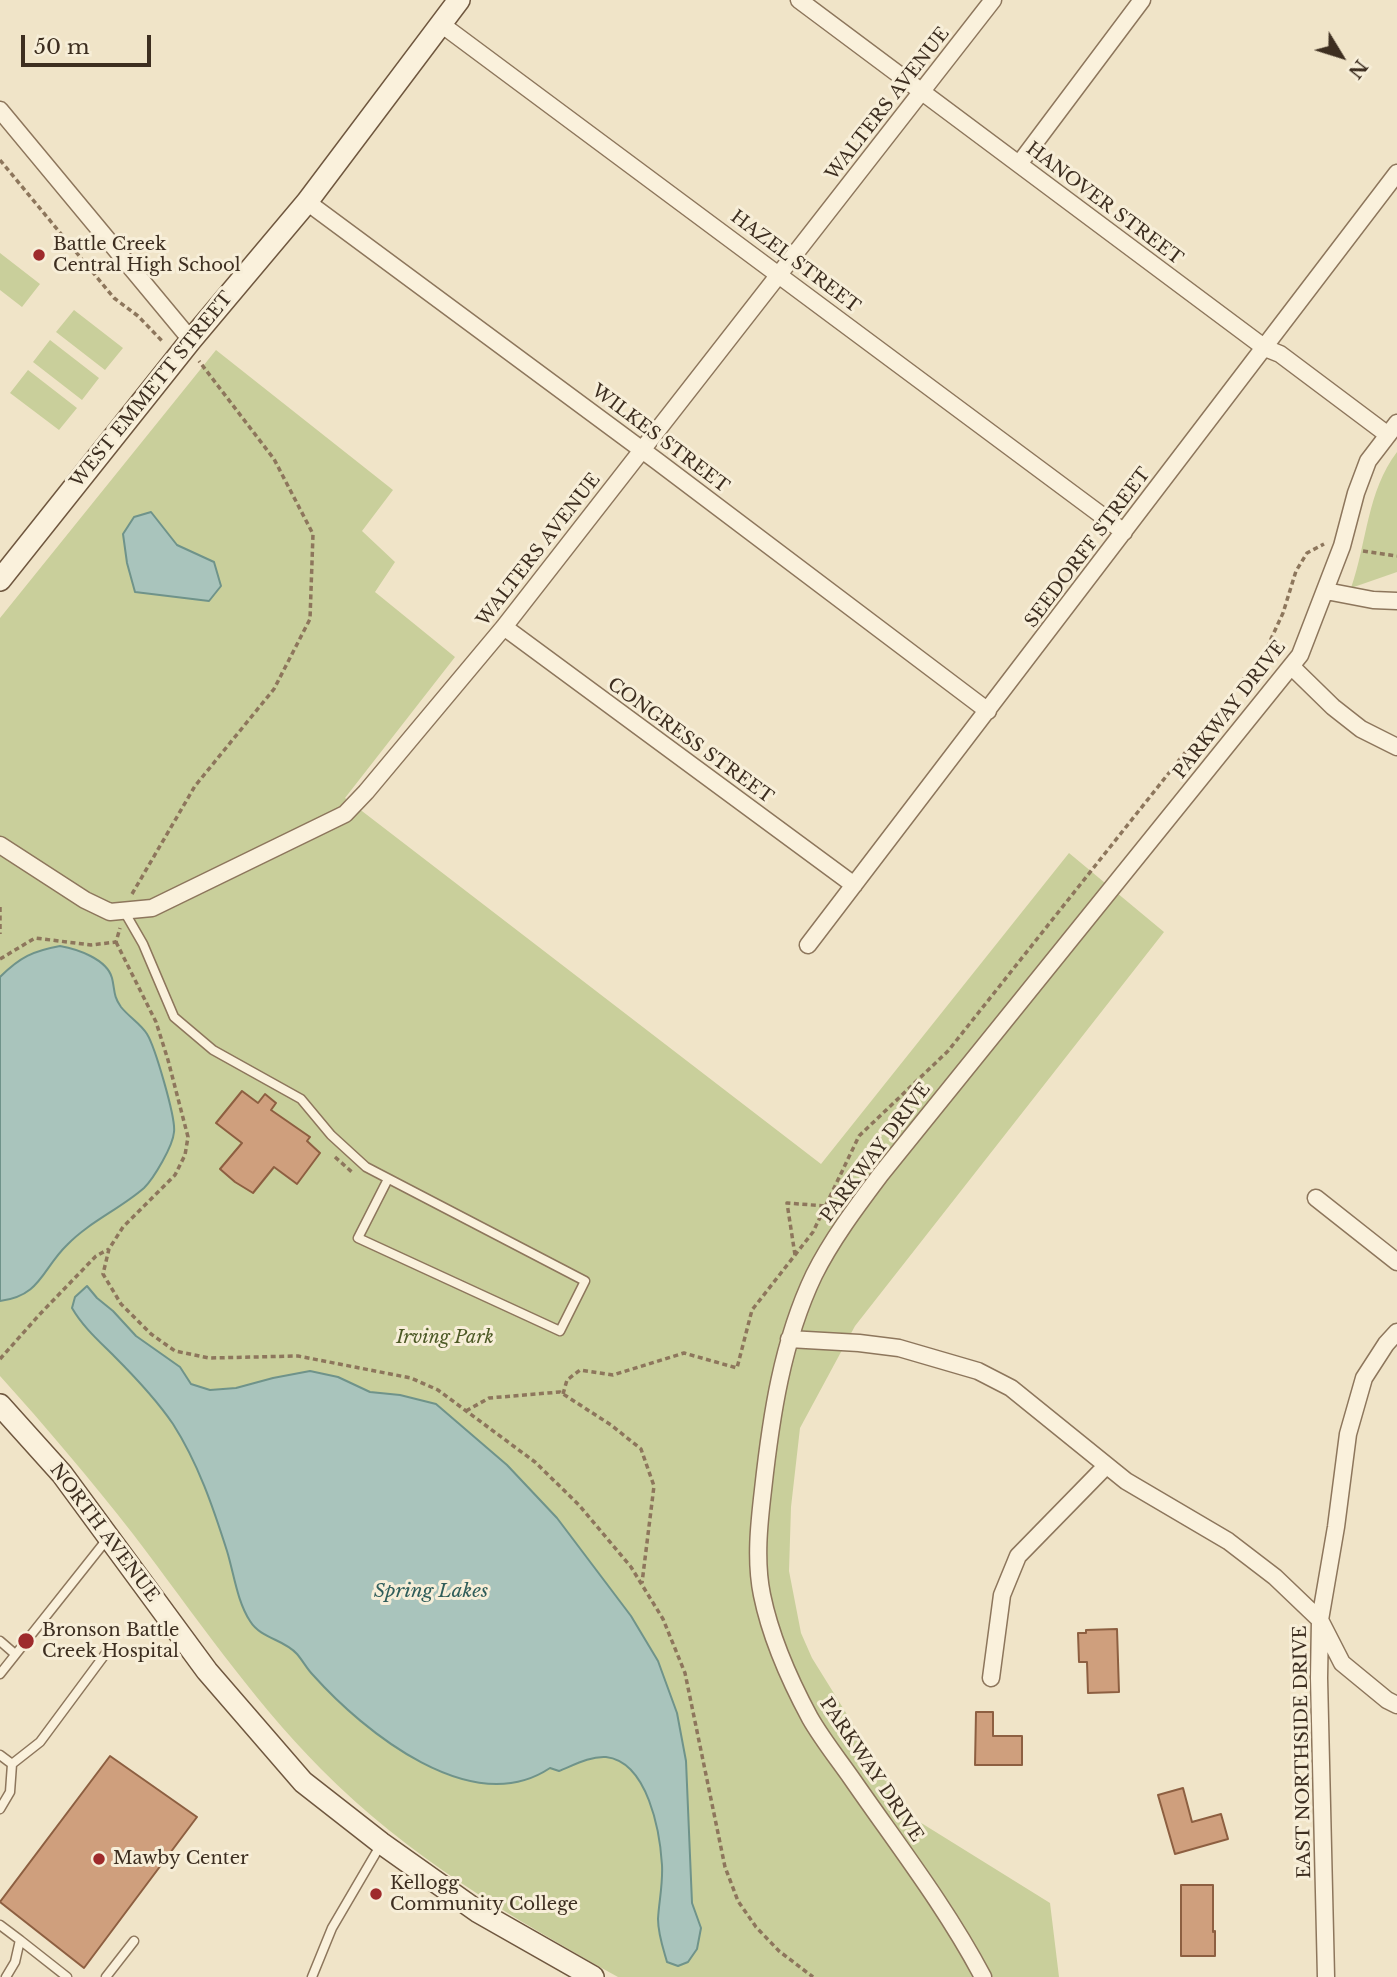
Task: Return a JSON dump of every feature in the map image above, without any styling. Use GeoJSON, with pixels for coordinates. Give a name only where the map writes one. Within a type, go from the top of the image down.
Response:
{"type":"FeatureCollection","features":[{"type":"Feature","properties":{"kind":"street","name":"WEST EMMETT STREET"},"geometry":{"type":"LineString","coordinates":[[0,580],[191,340],[307,202],[459,0]]}},
{"type":"Feature","properties":{"kind":"street","name":"HANOVER STREET"},"geometry":{"type":"LineString","coordinates":[[799,0],[1265,348],[1280,354],[1392,429]]}},
{"type":"Feature","properties":{"kind":"street","name":"WALTERS AVENUE"},"geometry":{"type":"LineString","coordinates":[[0,845],[85,900],[110,912],[124,911],[152,908],[345,814],[504,627],[993,0]]}},
{"type":"Feature","properties":{"kind":"street"},"geometry":{"type":"LineString","coordinates":[[1019,164],[1142,0]]}},
{"type":"Feature","properties":{"kind":"street","name":"HAZEL STREET"},"geometry":{"type":"LineString","coordinates":[[442,24],[1124,532]]}},
{"type":"Feature","properties":{"kind":"street"},"geometry":{"type":"LineString","coordinates":[[0,110],[191,340]]}},
{"type":"Feature","properties":{"kind":"street","name":"SEEDORFF STREET"},"geometry":{"type":"LineString","coordinates":[[808,945],[1397,173]]}},
{"type":"Feature","properties":{"kind":"street","name":"WILKES STREET"},"geometry":{"type":"LineString","coordinates":[[307,202],[642,449],[988,711]]}},
{"type":"Feature","properties":{"kind":"street","name":"PARKWAY DRIVE"},"geometry":{"type":"LineString","coordinates":[[983,1977],[959,1931],[811,1720],[785,1668],[770,1628],[761,1593],[758,1555],[760,1518],[772,1426],[789,1339],[816,1273],[842,1228],[881,1174],[1300,655],[1326,591],[1368,461],[1392,429]]}},
{"type":"Feature","properties":{"kind":"street"},"geometry":{"type":"LineString","coordinates":[[1326,591],[1373,600],[1397,601]]}},
{"type":"Feature","properties":{"kind":"street","name":"CONGRESS STREET"},"geometry":{"type":"LineString","coordinates":[[504,627],[854,886]]}},
{"type":"Feature","properties":{"kind":"street"},"geometry":{"type":"LineString","coordinates":[[1291,666],[1325,700],[1361,729],[1397,747]]}},
{"type":"Feature","properties":{"kind":"street"},"geometry":{"type":"LineString","coordinates":[[1316,1198],[1397,1262]]}},
{"type":"Feature","properties":{"kind":"street","name":"EAST NORTHSIDE DRIVE"},"geometry":{"type":"LineString","coordinates":[[1326,1977],[1320,1620],[1348,1434],[1364,1378],[1397,1332]]}},
{"type":"Feature","properties":{"kind":"street"},"geometry":{"type":"LineString","coordinates":[[789,1339],[899,1348],[978,1371],[1011,1388],[1106,1466],[1227,1541],[1275,1577],[1320,1620],[1342,1663],[1397,1705]]}},
{"type":"Feature","properties":{"kind":"street","name":"NORTH AVENUE"},"geometry":{"type":"LineString","coordinates":[[0,1405],[62,1474],[207,1671],[303,1782],[381,1843],[477,1911],[593,1977]]}},
{"type":"Feature","properties":{"kind":"street"},"geometry":{"type":"LineString","coordinates":[[991,1678],[1003,1595],[1018,1556],[1106,1466]]}},
{"type":"Feature","properties":{"kind":"lane"},"geometry":{"type":"LineString","coordinates":[[124,911],[143,944],[174,1017],[213,1050],[300,1099],[331,1135],[366,1167],[585,1280],[561,1331],[358,1238],[388,1179]]}},
{"type":"Feature","properties":{"kind":"lane"},"geometry":{"type":"LineString","coordinates":[[0,1674],[109,1536]]}},
{"type":"Feature","properties":{"kind":"lane"},"geometry":{"type":"LineString","coordinates":[[0,1641],[15,1654]]}},
{"type":"Feature","properties":{"kind":"lane"},"geometry":{"type":"LineString","coordinates":[[0,1810],[10,1792],[12,1764],[40,1742],[106,1653]]}},
{"type":"Feature","properties":{"kind":"lane"},"geometry":{"type":"LineString","coordinates":[[0,1755],[12,1764]]}},
{"type":"Feature","properties":{"kind":"lane"},"geometry":{"type":"LineString","coordinates":[[312,1977],[332,1928],[381,1843]]}},
{"type":"Feature","properties":{"kind":"lane"},"geometry":{"type":"LineString","coordinates":[[0,1925],[66,1977]]}},
{"type":"Feature","properties":{"kind":"lane"},"geometry":{"type":"LineString","coordinates":[[6,1977],[15,1962],[20,1940]]}},
{"type":"Feature","properties":{"kind":"lane"},"geometry":{"type":"LineString","coordinates":[[106,1977],[134,1941]]}},
{"type":"Feature","properties":{"kind":"path"},"geometry":{"type":"LineString","coordinates":[[0,160],[114,298],[138,316],[164,343]]}},
{"type":"Feature","properties":{"kind":"path"},"geometry":{"type":"LineString","coordinates":[[202,363],[274,459],[313,534],[310,619],[274,689],[195,786],[136,885],[124,911],[116,942],[150,1011],[169,1060],[188,1137],[185,1155],[175,1175],[123,1227],[109,1249],[103,1274],[121,1304],[151,1334],[175,1351],[209,1358],[298,1356],[411,1378],[439,1390],[535,1462],[579,1505],[631,1567],[663,1619],[685,1673],[725,1867],[738,1902],[756,1927],[779,1951],[813,1977]]}},
{"type":"Feature","properties":{"kind":"path"},"geometry":{"type":"LineString","coordinates":[[563,1394],[567,1380],[580,1370],[613,1374],[684,1353],[737,1368],[752,1310],[813,1232],[859,1136],[948,1051],[1265,652],[1283,613],[1296,570],[1307,553],[1325,544],[1333,544]]}},
{"type":"Feature","properties":{"kind":"path"},"geometry":{"type":"LineString","coordinates":[[1363,551],[1397,556]]}},
{"type":"Feature","properties":{"kind":"path"},"geometry":{"type":"LineString","coordinates":[[0,907],[0,934]]}},
{"type":"Feature","properties":{"kind":"path"},"geometry":{"type":"LineString","coordinates":[[0,960],[35,938],[91,945],[116,942]]}},
{"type":"Feature","properties":{"kind":"path"},"geometry":{"type":"LineString","coordinates":[[150,1011],[165,1023]]}},
{"type":"Feature","properties":{"kind":"path"},"geometry":{"type":"LineString","coordinates":[[327,1148],[343,1167],[381,1192]]}},
{"type":"Feature","properties":{"kind":"path"},"geometry":{"type":"LineString","coordinates":[[795,1255],[787,1203],[825,1206]]}},
{"type":"Feature","properties":{"kind":"path"},"geometry":{"type":"LineString","coordinates":[[0,1359],[96,1256],[109,1249]]}},
{"type":"Feature","properties":{"kind":"path"},"geometry":{"type":"LineString","coordinates":[[466,1410],[489,1398],[560,1392],[611,1425],[641,1449],[654,1486],[642,1585]]}},
{"type":"Feature","properties":{"kind":"green space"},"geometry":{"type":"Polygon","coordinates":[[[0,253],[40,284],[22,307],[0,290],[0,253]]]}},
{"type":"Feature","properties":{"kind":"green space"},"geometry":{"type":"Polygon","coordinates":[[[74,310],[123,348],[105,370],[56,332],[74,310]]]}},
{"type":"Feature","properties":{"kind":"green space"},"geometry":{"type":"Polygon","coordinates":[[[50,340],[99,378],[82,400],[33,362],[50,340]]]}},
{"type":"Feature","properties":{"kind":"green space","name":"Irving Park"},"geometry":{"type":"Polygon","coordinates":[[[216,350],[393,490],[362,531],[395,562],[375,592],[455,657],[345,798],[821,1164],[1069,853],[1164,932],[855,1326],[800,1428],[791,1507],[789,1571],[801,1633],[812,1658],[910,1816],[1050,1903],[1059,1977],[618,1977],[578,1955],[462,1884],[389,1830],[321,1769],[246,1684],[117,1514],[0,1376],[0,618],[216,350]]]}},
{"type":"Feature","properties":{"kind":"green space"},"geometry":{"type":"Polygon","coordinates":[[[28,370],[77,408],[59,430],[10,393],[28,370]]]}},
{"type":"Feature","properties":{"kind":"green space"},"geometry":{"type":"Polygon","coordinates":[[[1397,452],[1397,572],[1351,588],[1373,500],[1387,467],[1397,452]]]}},
{"type":"Feature","properties":{"kind":"water"},"geometry":{"type":"Polygon","coordinates":[[[151,512],[177,545],[214,562],[221,586],[209,601],[135,592],[123,534],[134,517],[151,512]]]}},
{"type":"Feature","properties":{"kind":"water"},"geometry":{"type":"Polygon","coordinates":[[[60,946],[98,960],[109,971],[118,1003],[151,1041],[168,1098],[174,1132],[162,1162],[144,1188],[76,1237],[33,1287],[24,1294],[0,1301],[0,977],[27,956],[60,946]]]}},
{"type":"Feature","properties":{"kind":"water","name":"Spring Lakes"},"geometry":{"type":"Polygon","coordinates":[[[87,1286],[136,1336],[180,1367],[191,1384],[210,1390],[236,1388],[310,1371],[338,1377],[370,1392],[400,1395],[436,1404],[507,1465],[557,1518],[631,1616],[658,1661],[677,1713],[686,1761],[692,1903],[701,1928],[697,1949],[688,1962],[678,1966],[667,1962],[658,1925],[662,1865],[658,1835],[649,1800],[632,1771],[620,1762],[606,1757],[582,1761],[559,1771],[550,1768],[520,1781],[487,1783],[454,1776],[421,1762],[390,1743],[335,1697],[292,1649],[255,1627],[242,1605],[210,1502],[182,1439],[152,1397],[92,1334],[72,1308],[75,1297],[87,1286]]]}},
{"type":"Feature","properties":{"kind":"building"},"geometry":{"type":"Polygon","coordinates":[[[242,1091],[258,1103],[265,1094],[276,1103],[271,1110],[310,1137],[307,1141],[320,1153],[297,1184],[274,1167],[253,1193],[220,1169],[242,1143],[216,1123],[242,1091]]]}},
{"type":"Feature","properties":{"kind":"building"},"geometry":{"type":"Polygon","coordinates":[[[1117,1629],[1119,1692],[1088,1693],[1087,1662],[1079,1662],[1078,1633],[1086,1633],[1086,1630],[1117,1629]]]}},
{"type":"Feature","properties":{"kind":"building"},"geometry":{"type":"Polygon","coordinates":[[[976,1712],[993,1712],[993,1736],[1022,1736],[1022,1765],[975,1765],[976,1712]]]}},
{"type":"Feature","properties":{"kind":"building","name":"Mawby Center"},"geometry":{"type":"Polygon","coordinates":[[[110,1756],[197,1817],[84,1968],[0,1902],[110,1756]]]}},
{"type":"Feature","properties":{"kind":"building"},"geometry":{"type":"Polygon","coordinates":[[[1183,1788],[1192,1822],[1221,1814],[1228,1839],[1175,1854],[1158,1795],[1183,1788]]]}},
{"type":"Feature","properties":{"kind":"building"},"geometry":{"type":"Polygon","coordinates":[[[1181,1885],[1213,1885],[1215,1956],[1181,1956],[1181,1885]]]}},
{"type":"Feature","properties":{"kind":"place","name":"Battle Creek Central High School"},"geometry":{"type":"Point","coordinates":[39,255]}},
{"type":"Feature","properties":{"kind":"place","name":"Bronson Battle Creek Hospital"},"geometry":{"type":"Point","coordinates":[26,1641]}},
{"type":"Feature","properties":{"kind":"place","name":"Mawby Center"},"geometry":{"type":"Point","coordinates":[99,1859]}},
{"type":"Feature","properties":{"kind":"place","name":"Kellogg Community College"},"geometry":{"type":"Point","coordinates":[376,1894]}}]}
